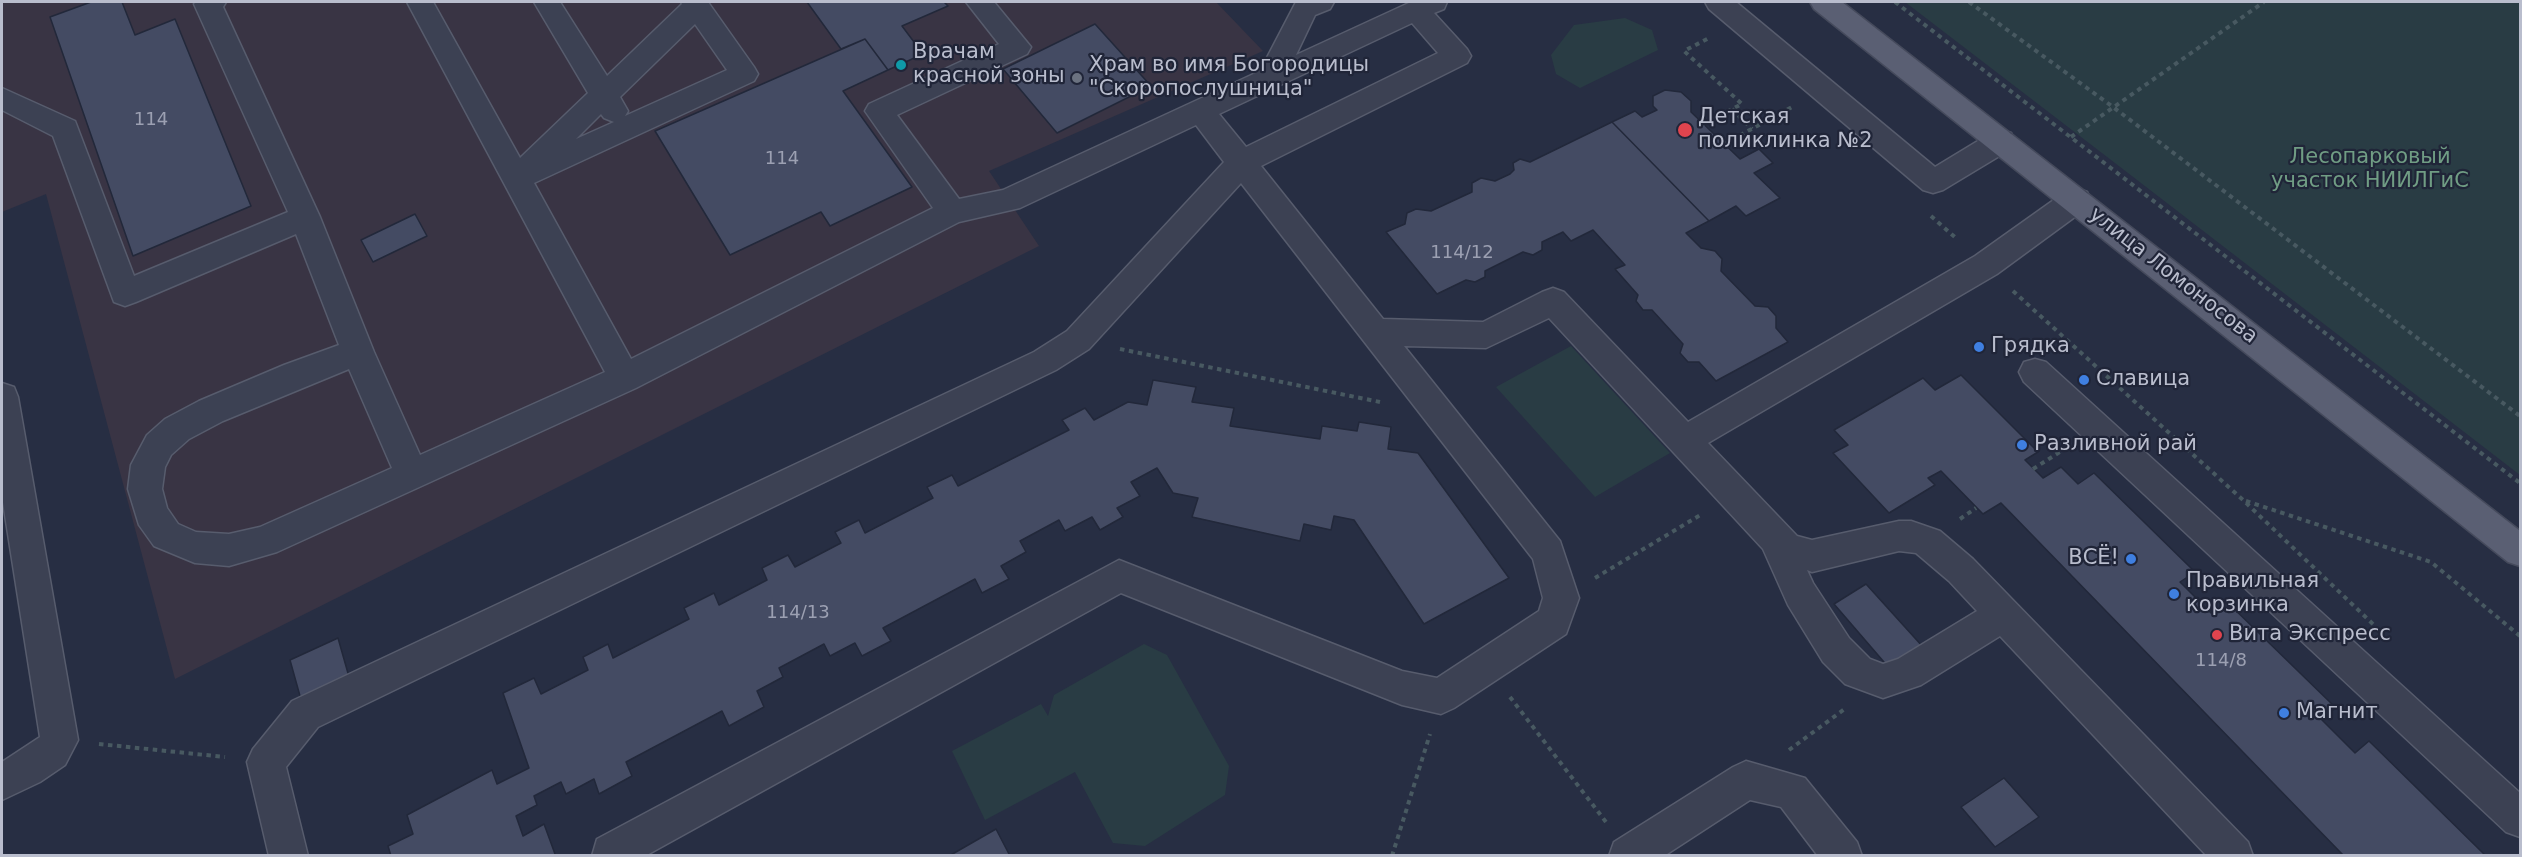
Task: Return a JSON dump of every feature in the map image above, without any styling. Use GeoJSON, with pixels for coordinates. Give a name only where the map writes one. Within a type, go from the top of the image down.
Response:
{"type":"FeatureCollection","features":[{"type":"Feature","properties":{"kind":"main road","name":"улица Ломоносова"},"geometry":{"type":"LineString","coordinates":[[1824,2],[2520,551]]}},
{"type":"Feature","properties":{"kind":"lane"},"geometry":{"type":"LineString","coordinates":[[212,2],[208,4],[305,217],[358,352],[412,474]]}},
{"type":"Feature","properties":{"kind":"lane"},"geometry":{"type":"LineString","coordinates":[[420,2],[625,378]]}},
{"type":"Feature","properties":{"kind":"lane"},"geometry":{"type":"LineString","coordinates":[[547,2],[625,128]]}},
{"type":"Feature","properties":{"kind":"lane"},"geometry":{"type":"LineString","coordinates":[[952,212],[879,111],[1017,47],[979,2]]}},
{"type":"Feature","properties":{"kind":"lane"},"geometry":{"type":"LineString","coordinates":[[1719,2],[1933,182],[2001,141]]}},
{"type":"Feature","properties":{"kind":"lane"},"geometry":{"type":"LineString","coordinates":[[696,4],[744,74],[516,179],[604,93],[696,4]]}},
{"type":"Feature","properties":{"kind":"lane"},"geometry":{"type":"LineString","coordinates":[[1271,77],[1306,4]]}},
{"type":"Feature","properties":{"kind":"lane"},"geometry":{"type":"LineString","coordinates":[[289,855],[266,762],[305,714],[1045,362],[1078,340],[1242,162],[1457,56],[1425,6],[1010,200],[952,212],[625,378],[266,541],[229,550],[195,547],[166,535],[151,514],[145,489],[148,465],[159,445],[177,429],[295,375],[358,352]]}},
{"type":"Feature","properties":{"kind":"lane"},"geometry":{"type":"LineString","coordinates":[[2,98],[65,129],[124,293],[305,217]]}},
{"type":"Feature","properties":{"kind":"lane"},"geometry":{"type":"LineString","coordinates":[[612,855],[611,853],[1119,576],[1402,688],[1441,696],[1553,622],[1561,598],[1548,552],[1200,110]]}},
{"type":"Feature","properties":{"kind":"lane"},"geometry":{"type":"LineString","coordinates":[[1685,441],[1986,266],[2076,200]]}},
{"type":"Feature","properties":{"kind":"lane"},"geometry":{"type":"LineString","coordinates":[[1375,332],[1486,335],[1553,301],[1785,549],[1812,556],[1899,536],[1911,536],[1928,542],[1961,570],[2234,855]]}},
{"type":"Feature","properties":{"kind":"lane"},"geometry":{"type":"LineString","coordinates":[[2035,372],[2520,818]]}},
{"type":"Feature","properties":{"kind":"lane"},"geometry":{"type":"LineString","coordinates":[[2,397],[59,740],[52,752],[27,769],[2,781]]}},
{"type":"Feature","properties":{"kind":"lane"},"geometry":{"type":"LineString","coordinates":[[1778,543],[1800,594],[1836,650],[1858,672],[1883,681],[1908,673],[2003,614]]}},
{"type":"Feature","properties":{"kind":"lane"},"geometry":{"type":"LineString","coordinates":[[1629,855],[1746,780],[1792,791],[1843,855]]}},
{"type":"Feature","properties":{"kind":"path"},"geometry":{"type":"LineString","coordinates":[[1895,2],[2520,483]]}},
{"type":"Feature","properties":{"kind":"path"},"geometry":{"type":"LineString","coordinates":[[1970,2],[2113,107],[2520,416]]}},
{"type":"Feature","properties":{"kind":"path"},"geometry":{"type":"LineString","coordinates":[[2071,136],[2264,2]]}},
{"type":"Feature","properties":{"kind":"path"},"geometry":{"type":"LineString","coordinates":[[1703,124],[1742,104],[1684,51],[1713,36]]}},
{"type":"Feature","properties":{"kind":"path"},"geometry":{"type":"LineString","coordinates":[[1725,144],[1798,104]]}},
{"type":"Feature","properties":{"kind":"path"},"geometry":{"type":"LineString","coordinates":[[1732,109],[1752,129]]}},
{"type":"Feature","properties":{"kind":"path"},"geometry":{"type":"LineString","coordinates":[[1925,211],[2243,500],[2378,629]]}},
{"type":"Feature","properties":{"kind":"path"},"geometry":{"type":"LineString","coordinates":[[1078,340],[1439,414]]}},
{"type":"Feature","properties":{"kind":"path"},"geometry":{"type":"LineString","coordinates":[[1561,598],[1734,495]]}},
{"type":"Feature","properties":{"kind":"path"},"geometry":{"type":"LineString","coordinates":[[2243,500],[2430,562],[2520,636]]}},
{"type":"Feature","properties":{"kind":"path"},"geometry":{"type":"LineString","coordinates":[[1487,667],[1629,855]]}},
{"type":"Feature","properties":{"kind":"path"},"geometry":{"type":"LineString","coordinates":[[1746,780],[1883,681]]}},
{"type":"Feature","properties":{"kind":"path"},"geometry":{"type":"LineString","coordinates":[[1392,855],[1441,696]]}},
{"type":"Feature","properties":{"kind":"path"},"geometry":{"type":"LineString","coordinates":[[59,740],[266,762]]}},
{"type":"Feature","properties":{"kind":"shaded area"},"geometry":{"type":"Polygon","coordinates":[[[2,2],[1216,2],[1263,51],[989,171],[1039,246],[175,679],[46,194],[2,212],[2,2]]]}},
{"type":"Feature","properties":{"kind":"green space","name":"Лесопарковый участок НИИЛГиС"},"geometry":{"type":"Polygon","coordinates":[[[1905,2],[2520,2],[2520,475],[2128,173],[1905,2]]]}},
{"type":"Feature","properties":{"kind":"green space"},"geometry":{"type":"Polygon","coordinates":[[[1625,18],[1652,30],[1658,50],[1580,88],[1556,74],[1551,55],[1574,25],[1625,18]]]}},
{"type":"Feature","properties":{"kind":"green space"},"geometry":{"type":"Polygon","coordinates":[[[1571,346],[1670,453],[1595,497],[1496,387],[1571,346]]]}},
{"type":"Feature","properties":{"kind":"green space"},"geometry":{"type":"Polygon","coordinates":[[[1144,644],[1167,655],[1229,766],[1225,795],[1145,846],[1113,843],[1075,772],[985,820],[952,751],[1041,704],[1048,716],[1054,695],[1144,644]]]}},
{"type":"Feature","properties":{"kind":"building"},"geometry":{"type":"Polygon","coordinates":[[[91,2],[122,2],[135,35],[175,19],[251,206],[133,256],[50,17],[91,2]]]}},
{"type":"Feature","properties":{"kind":"building"},"geometry":{"type":"Polygon","coordinates":[[[807,2],[944,2],[948,6],[902,26],[923,54],[888,70],[865,39],[841,49],[807,2]]]}},
{"type":"Feature","properties":{"kind":"building","name":"Храм во имя Богородицы \"Скоропослушница\""},"geometry":{"type":"Polygon","coordinates":[[[1095,24],[1151,86],[1057,133],[1003,69],[1095,24]]]}},
{"type":"Feature","properties":{"kind":"building"},"geometry":{"type":"Polygon","coordinates":[[[865,39],[888,70],[843,91],[912,187],[830,226],[821,212],[730,255],[655,131],[865,39]]]}},
{"type":"Feature","properties":{"kind":"building"},"geometry":{"type":"Polygon","coordinates":[[[1665,90],[1681,92],[1691,101],[1691,112],[1740,159],[1759,149],[1773,163],[1754,173],[1780,198],[1746,216],[1736,206],[1709,221],[1612,122],[1635,111],[1642,117],[1657,110],[1653,106],[1653,96],[1665,90]]]}},
{"type":"Feature","properties":{"kind":"building"},"geometry":{"type":"Polygon","coordinates":[[[1612,122],[1709,221],[1686,233],[1701,248],[1715,251],[1722,259],[1721,271],[1755,306],[1768,307],[1776,316],[1776,328],[1788,342],[1716,381],[1699,362],[1688,362],[1680,353],[1683,344],[1652,310],[1643,310],[1636,301],[1638,295],[1615,269],[1625,265],[1593,230],[1571,241],[1563,232],[1542,242],[1542,250],[1533,255],[1523,252],[1485,271],[1485,277],[1475,282],[1466,280],[1437,294],[1386,232],[1405,224],[1407,213],[1416,209],[1431,211],[1472,192],[1472,183],[1481,178],[1495,181],[1510,174],[1514,170],[1513,163],[1520,159],[1530,162],[1612,122]]]}},
{"type":"Feature","properties":{"kind":"building"},"geometry":{"type":"Polygon","coordinates":[[[415,214],[427,236],[373,262],[361,240],[415,214]]]}},
{"type":"Feature","properties":{"kind":"building"},"geometry":{"type":"Polygon","coordinates":[[[1961,375],[2038,452],[2025,460],[2043,478],[2061,467],[2078,484],[2094,473],[2195,572],[2180,582],[2211,613],[2227,602],[2336,708],[2321,719],[2355,753],[2369,741],[2486,856],[2344,856],[2001,503],[1983,514],[1941,471],[1928,478],[1935,485],[1889,513],[1833,453],[1848,445],[1834,430],[1923,378],[1935,390],[1961,375]]]}},
{"type":"Feature","properties":{"kind":"building"},"geometry":{"type":"Polygon","coordinates":[[[1153,380],[1196,387],[1192,402],[1234,408],[1230,426],[1320,439],[1322,426],[1357,431],[1359,422],[1391,427],[1388,449],[1418,453],[1509,578],[1424,624],[1354,520],[1334,516],[1331,530],[1304,524],[1300,541],[1192,517],[1198,498],[1173,493],[1157,468],[1131,482],[1140,496],[1117,508],[1123,517],[1100,530],[1092,517],[1065,531],[1059,520],[1020,541],[1026,552],[1001,566],[1009,579],[982,593],[975,579],[883,628],[891,641],[862,656],[855,643],[830,656],[824,644],[779,668],[783,677],[757,691],[764,707],[729,726],[722,711],[626,762],[632,776],[599,794],[594,779],[566,794],[561,782],[534,796],[537,805],[516,816],[523,836],[544,824],[555,854],[553,856],[391,856],[388,846],[413,834],[407,815],[492,770],[497,784],[529,768],[503,693],[534,678],[541,694],[588,670],[583,657],[608,644],[613,658],[689,619],[684,608],[714,593],[719,605],[767,580],[762,568],[788,555],[795,567],[841,543],[835,532],[859,520],[865,533],[933,498],[927,487],[952,475],[958,486],[1069,430],[1062,420],[1085,408],[1094,420],[1128,402],[1147,405],[1153,380]]]}},
{"type":"Feature","properties":{"kind":"building"},"geometry":{"type":"Polygon","coordinates":[[[1866,584],[1923,647],[1890,669],[1834,604],[1866,584]]]}},
{"type":"Feature","properties":{"kind":"building"},"geometry":{"type":"Polygon","coordinates":[[[338,638],[353,691],[305,714],[290,660],[338,638]]]}},
{"type":"Feature","properties":{"kind":"building"},"geometry":{"type":"Polygon","coordinates":[[[2004,778],[2039,817],[1995,847],[1961,807],[2004,778]]]}},
{"type":"Feature","properties":{"kind":"building"},"geometry":{"type":"Polygon","coordinates":[[[996,829],[1010,856],[949,856],[996,829]]]}},
{"type":"Feature","properties":{"kind":"place","name":"Врачам красной зоны"},"geometry":{"type":"Point","coordinates":[901,65]}},
{"type":"Feature","properties":{"kind":"place","name":"Храм во имя Богородицы \"Скоропослушница\""},"geometry":{"type":"Point","coordinates":[1077,78]}},
{"type":"Feature","properties":{"kind":"place","name":"Детская поликлинка №2"},"geometry":{"type":"Point","coordinates":[1685,130]}},
{"type":"Feature","properties":{"kind":"place","name":"Грядка"},"geometry":{"type":"Point","coordinates":[1979,347]}},
{"type":"Feature","properties":{"kind":"place","name":"Славица"},"geometry":{"type":"Point","coordinates":[2084,380]}},
{"type":"Feature","properties":{"kind":"place","name":"Разливной рай"},"geometry":{"type":"Point","coordinates":[2022,445]}},
{"type":"Feature","properties":{"kind":"place","name":"ВСЁ!"},"geometry":{"type":"Point","coordinates":[2131,559]}},
{"type":"Feature","properties":{"kind":"place","name":"Правильная корзинка"},"geometry":{"type":"Point","coordinates":[2174,594]}},
{"type":"Feature","properties":{"kind":"place","name":"Вита Экспресс"},"geometry":{"type":"Point","coordinates":[2217,635]}},
{"type":"Feature","properties":{"kind":"place","name":"Магнит"},"geometry":{"type":"Point","coordinates":[2284,713]}}]}
